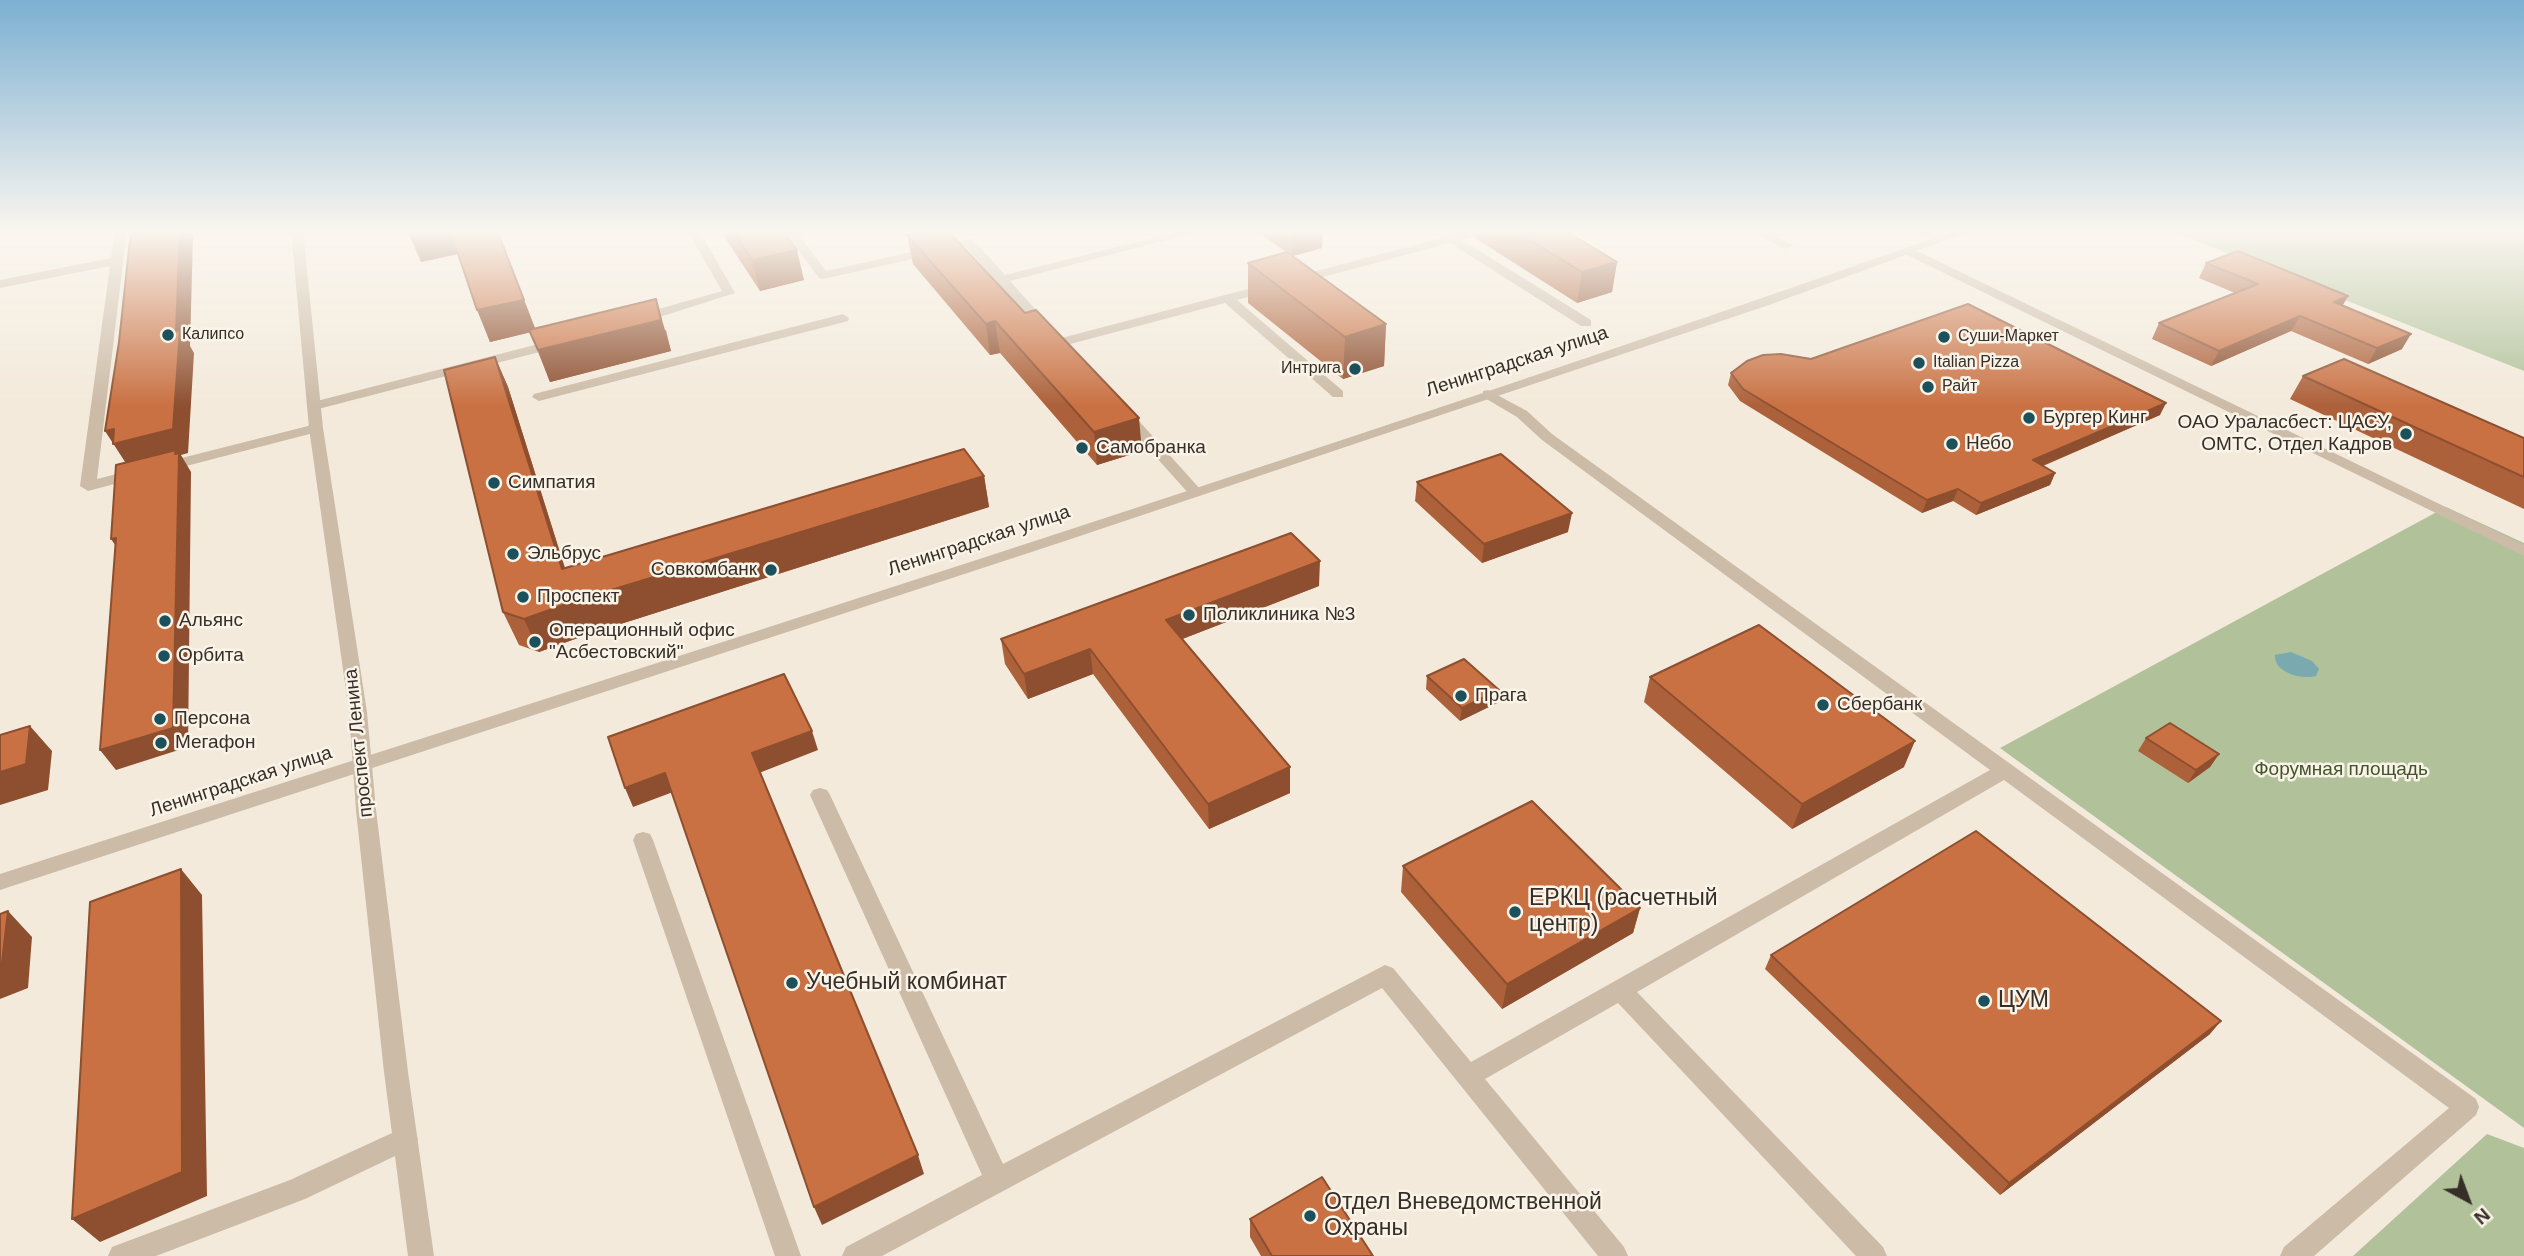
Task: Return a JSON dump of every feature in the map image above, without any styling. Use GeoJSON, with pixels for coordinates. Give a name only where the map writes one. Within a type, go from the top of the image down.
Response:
{"type":"FeatureCollection","features":[{"type":"Feature","properties":{"kind":"street"},"geometry":{"type":"LineString","coordinates":[[113,289],[88,486],[316,428]]}},
{"type":"Feature","properties":{"kind":"street","name":"проспект Ленина"},"geometry":{"type":"LineString","coordinates":[[303,289],[316,428],[358,712],[405,1139],[421,1256]]}},
{"type":"Feature","properties":{"kind":"street"},"geometry":{"type":"LineString","coordinates":[[624,324],[729,293],[726,289]]}},
{"type":"Feature","properties":{"kind":"street"},"geometry":{"type":"LineString","coordinates":[[1010,289],[1064,349],[1263,289]]}},
{"type":"Feature","properties":{"kind":"street"},"geometry":{"type":"LineString","coordinates":[[1531,289],[1586,323]]}},
{"type":"Feature","properties":{"kind":"street","name":"Ленинградская улица"},"geometry":{"type":"LineString","coordinates":[[0,881],[1195,492],[1803,289]]}},
{"type":"Feature","properties":{"kind":"street"},"geometry":{"type":"LineString","coordinates":[[1986,289],[2524,551]]}},
{"type":"Feature","properties":{"kind":"street"},"geometry":{"type":"LineString","coordinates":[[1227,298],[1338,394]]}},
{"type":"Feature","properties":{"kind":"street"},"geometry":{"type":"LineString","coordinates":[[539,397],[844,318]]}},
{"type":"Feature","properties":{"kind":"street"},"geometry":{"type":"LineString","coordinates":[[314,406],[572,339]]}},
{"type":"Feature","properties":{"kind":"street"},"geometry":{"type":"LineString","coordinates":[[1488,394],[1522,414],[1592,469],[2467,1107],[2293,1256]]}},
{"type":"Feature","properties":{"kind":"street"},"geometry":{"type":"LineString","coordinates":[[1116,405],[1195,492]]}},
{"type":"Feature","properties":{"kind":"street"},"geometry":{"type":"LineString","coordinates":[[1469,1076],[2007,769]]}},
{"type":"Feature","properties":{"kind":"street"},"geometry":{"type":"LineString","coordinates":[[820,795],[997,1180]]}},
{"type":"Feature","properties":{"kind":"street"},"geometry":{"type":"LineString","coordinates":[[643,840],[788,1256]]}},
{"type":"Feature","properties":{"kind":"street"},"geometry":{"type":"LineString","coordinates":[[855,1256],[1385,975],[1615,1256]]}},
{"type":"Feature","properties":{"kind":"street"},"geometry":{"type":"LineString","coordinates":[[1621,991],[1874,1256]]}},
{"type":"Feature","properties":{"kind":"street"},"geometry":{"type":"LineString","coordinates":[[121,1256],[296,1190],[405,1139]]}},
{"type":"Feature","properties":{"kind":"green space"},"geometry":{"type":"Polygon","coordinates":[[[2317,289],[2524,289],[2524,371],[2317,289]]]}},
{"type":"Feature","properties":{"kind":"green space","name":"Форумная площадь"},"geometry":{"type":"Polygon","coordinates":[[[2446,507],[2524,543],[2524,1128],[2000,748],[2446,507]]]}},
{"type":"Feature","properties":{"kind":"green space"},"geometry":{"type":"Polygon","coordinates":[[[2487,1134],[2524,1148],[2524,1256],[2353,1256],[2487,1134]]]}},
{"type":"Feature","properties":{"kind":"water"},"geometry":{"type":"Polygon","coordinates":[[[2291,652],[2312,661],[2319,669],[2316,676],[2297,676],[2284,671],[2275,655],[2291,652]]]}},
{"type":"Feature","properties":{"kind":"building"},"geometry":{"type":"Polygon","coordinates":[[[125,289],[178,289],[176,331],[180,330],[173,429],[113,444],[114,429],[105,431],[125,289]]]}},
{"type":"Feature","properties":{"kind":"building"},"geometry":{"type":"Polygon","coordinates":[[[470,289],[520,289],[524,300],[477,310],[470,289]]]}},
{"type":"Feature","properties":{"kind":"building"},"geometry":{"type":"Polygon","coordinates":[[[955,289],[1002,289],[1025,313],[1036,310],[1139,418],[1094,432],[995,321],[986,324],[955,289]]]}},
{"type":"Feature","properties":{"kind":"building"},"geometry":{"type":"Polygon","coordinates":[[[1282,289],[1337,289],[1386,324],[1345,337],[1282,289]]]}},
{"type":"Feature","properties":{"kind":"building"},"geometry":{"type":"Polygon","coordinates":[[[2246,289],[2330,289],[2348,296],[2334,302],[2411,334],[2377,348],[2300,316],[2219,351],[2159,323],[2246,289]]]}},
{"type":"Feature","properties":{"kind":"building"},"geometry":{"type":"Polygon","coordinates":[[[656,299],[661,320],[538,350],[529,330],[656,299]]]}},
{"type":"Feature","properties":{"kind":"building","name":"Небо"},"geometry":{"type":"Polygon","coordinates":[[[1968,304],[2166,403],[2033,460],[2055,473],[1981,503],[1958,489],[1927,500],[1743,389],[1731,373],[1747,361],[1763,355],[1781,354],[1811,359],[1968,304]]]}},
{"type":"Feature","properties":{"kind":"building"},"geometry":{"type":"Polygon","coordinates":[[[495,357],[562,569],[964,449],[984,476],[524,619],[503,612],[444,370],[495,357]]]}},
{"type":"Feature","properties":{"kind":"building"},"geometry":{"type":"Polygon","coordinates":[[[2344,359],[2524,438],[2524,477],[2303,376],[2344,359]]]}},
{"type":"Feature","properties":{"kind":"building"},"geometry":{"type":"Polygon","coordinates":[[[176,450],[175,454],[179,453],[173,728],[100,750],[116,538],[111,539],[116,465],[176,450]]]}},
{"type":"Feature","properties":{"kind":"building"},"geometry":{"type":"Polygon","coordinates":[[[1501,454],[1572,513],[1484,544],[1417,482],[1501,454]]]}},
{"type":"Feature","properties":{"kind":"building"},"geometry":{"type":"Polygon","coordinates":[[[1291,533],[1320,561],[1166,620],[1290,767],[1208,804],[1090,649],[1024,674],[1001,639],[1291,533]]]}},
{"type":"Feature","properties":{"kind":"building"},"geometry":{"type":"Polygon","coordinates":[[[1759,625],[1915,741],[1802,804],[1650,677],[1759,625]]]}},
{"type":"Feature","properties":{"kind":"building"},"geometry":{"type":"Polygon","coordinates":[[[1464,659],[1499,690],[1462,708],[1427,676],[1464,659]]]}},
{"type":"Feature","properties":{"kind":"building","name":"Учебный комбинат"},"geometry":{"type":"Polygon","coordinates":[[[784,674],[812,731],[752,753],[918,1155],[814,1207],[665,773],[625,788],[608,737],[784,674]]]}},
{"type":"Feature","properties":{"kind":"building"},"geometry":{"type":"Polygon","coordinates":[[[2170,723],[2219,754],[2196,770],[2146,738],[2170,723]]]}},
{"type":"Feature","properties":{"kind":"building"},"geometry":{"type":"Polygon","coordinates":[[[30,726],[26,764],[0,772],[0,735],[30,726]]]}},
{"type":"Feature","properties":{"kind":"building","name":"ЕРКЦ (расчетный центр)"},"geometry":{"type":"Polygon","coordinates":[[[1532,801],[1640,908],[1507,984],[1403,866],[1532,801]]]}},
{"type":"Feature","properties":{"kind":"building","name":"ЦУМ"},"geometry":{"type":"Polygon","coordinates":[[[1976,831],[2221,1021],[2009,1183],[1771,955],[1976,831]]]}},
{"type":"Feature","properties":{"kind":"building"},"geometry":{"type":"Polygon","coordinates":[[[181,869],[182,1172],[72,1219],[90,902],[181,869]]]}},
{"type":"Feature","properties":{"kind":"building"},"geometry":{"type":"Polygon","coordinates":[[[8,911],[2,963],[0,964],[0,914],[8,911]]]}},
{"type":"Feature","properties":{"kind":"building","name":"Отдел Вневедомственной Охраны"},"geometry":{"type":"Polygon","coordinates":[[[1322,1177],[1373,1256],[1272,1256],[1250,1219],[1322,1177]]]}},
{"type":"Feature","properties":{"kind":"place","name":"Калипсо"},"geometry":{"type":"Point","coordinates":[168,335]}},
{"type":"Feature","properties":{"kind":"place","name":"Суши-Маркет"},"geometry":{"type":"Point","coordinates":[1944,337]}},
{"type":"Feature","properties":{"kind":"place","name":"Italian Pizza"},"geometry":{"type":"Point","coordinates":[1919,363]}},
{"type":"Feature","properties":{"kind":"place","name":"Интрига"},"geometry":{"type":"Point","coordinates":[1355,369]}},
{"type":"Feature","properties":{"kind":"place","name":"Райт"},"geometry":{"type":"Point","coordinates":[1928,387]}},
{"type":"Feature","properties":{"kind":"place","name":"Бургер Кинг"},"geometry":{"type":"Point","coordinates":[2029,418]}},
{"type":"Feature","properties":{"kind":"place","name":"ОАО Ураласбест: ЦАСУ, ОМТС, Отдел Кадров"},"geometry":{"type":"Point","coordinates":[2406,434]}},
{"type":"Feature","properties":{"kind":"place","name":"Небо"},"geometry":{"type":"Point","coordinates":[1952,444]}},
{"type":"Feature","properties":{"kind":"place","name":"Самобранка"},"geometry":{"type":"Point","coordinates":[1082,448]}},
{"type":"Feature","properties":{"kind":"place","name":"Симпатия"},"geometry":{"type":"Point","coordinates":[494,483]}},
{"type":"Feature","properties":{"kind":"place","name":"Эльбрус"},"geometry":{"type":"Point","coordinates":[513,554]}},
{"type":"Feature","properties":{"kind":"place","name":"Совкомбанк"},"geometry":{"type":"Point","coordinates":[771,570]}},
{"type":"Feature","properties":{"kind":"place","name":"Проспект"},"geometry":{"type":"Point","coordinates":[523,597]}},
{"type":"Feature","properties":{"kind":"place","name":"Поликлиника №3"},"geometry":{"type":"Point","coordinates":[1189,615]}},
{"type":"Feature","properties":{"kind":"place","name":"Альянс"},"geometry":{"type":"Point","coordinates":[165,621]}},
{"type":"Feature","properties":{"kind":"place","name":"Операционный офис \"Асбестовский\""},"geometry":{"type":"Point","coordinates":[535,642]}},
{"type":"Feature","properties":{"kind":"place","name":"Орбита"},"geometry":{"type":"Point","coordinates":[164,656]}},
{"type":"Feature","properties":{"kind":"place","name":"Прага"},"geometry":{"type":"Point","coordinates":[1461,696]}},
{"type":"Feature","properties":{"kind":"place","name":"Сбербанк"},"geometry":{"type":"Point","coordinates":[1823,705]}},
{"type":"Feature","properties":{"kind":"place","name":"Персона"},"geometry":{"type":"Point","coordinates":[160,719]}},
{"type":"Feature","properties":{"kind":"place","name":"Мегафон"},"geometry":{"type":"Point","coordinates":[161,743]}},
{"type":"Feature","properties":{"kind":"place","name":"ЕРКЦ (расчетный центр)"},"geometry":{"type":"Point","coordinates":[1515,912]}},
{"type":"Feature","properties":{"kind":"place","name":"Учебный комбинат"},"geometry":{"type":"Point","coordinates":[792,983]}},
{"type":"Feature","properties":{"kind":"place","name":"ЦУМ"},"geometry":{"type":"Point","coordinates":[1984,1001]}},
{"type":"Feature","properties":{"kind":"place","name":"Отдел Вневедомственной Охраны"},"geometry":{"type":"Point","coordinates":[1310,1216]}}]}
